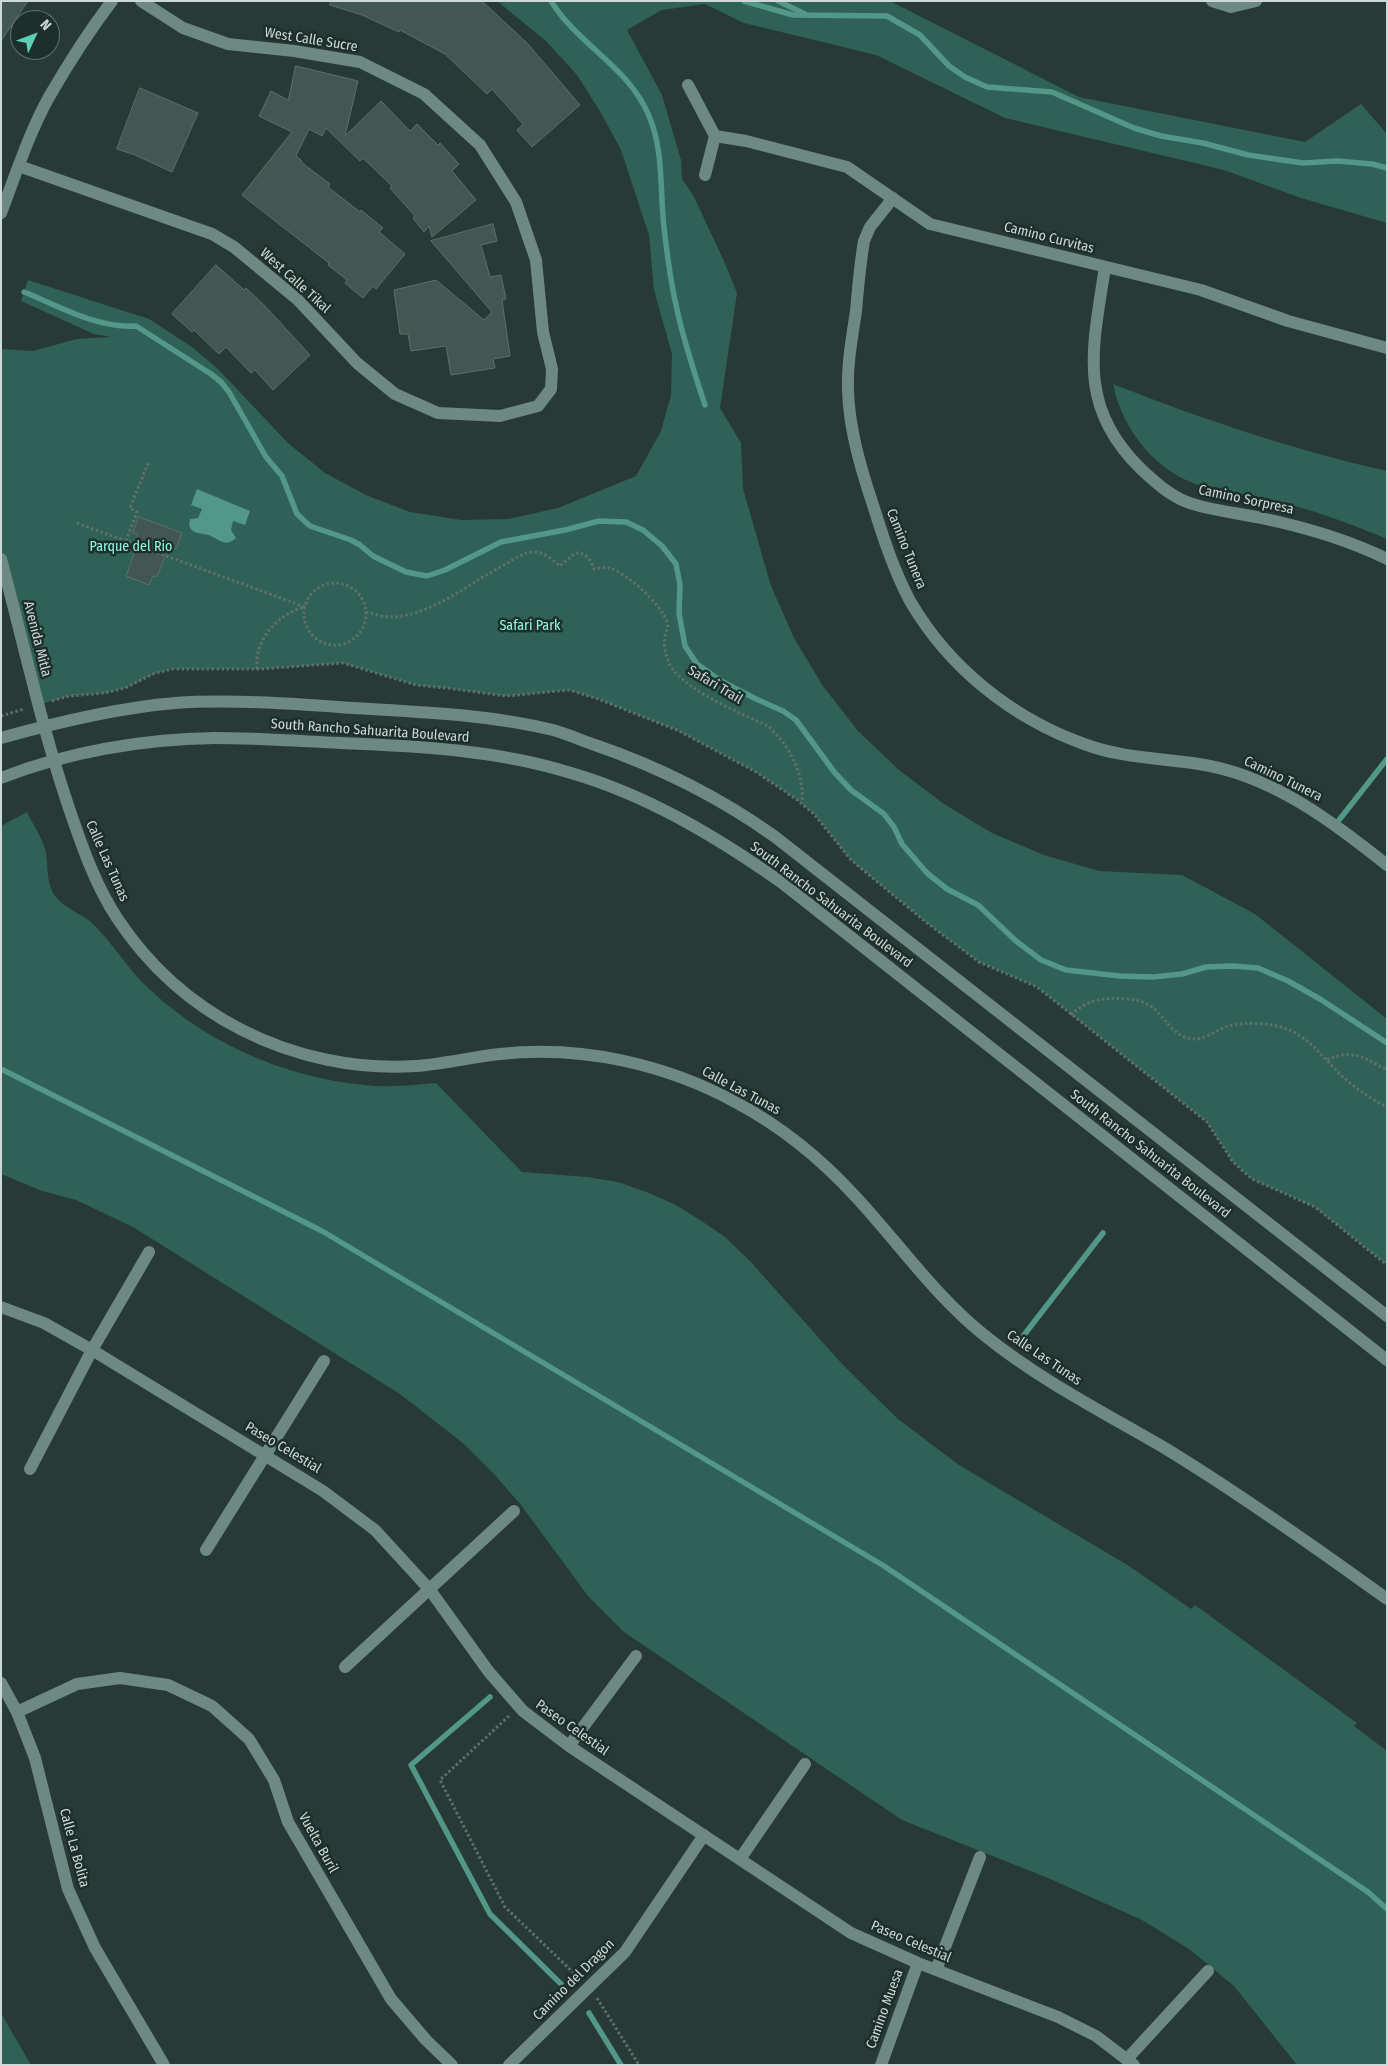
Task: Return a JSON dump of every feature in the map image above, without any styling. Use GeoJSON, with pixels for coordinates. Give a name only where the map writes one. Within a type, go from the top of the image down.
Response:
{"type":"FeatureCollection","features":[{"type":"Feature","properties":{"kind":"street"},"geometry":{"type":"LineString","coordinates":[[1,213],[49,98],[92,28],[112,1]]}},
{"type":"Feature","properties":{"kind":"street","name":"West Calle Sucre"},"geometry":{"type":"LineString","coordinates":[[141,1],[184,28],[228,44],[294,51],[360,62],[424,94],[480,145],[516,202],[536,260],[543,332],[552,369],[551,389],[538,406]]}},
{"type":"Feature","properties":{"kind":"street"},"geometry":{"type":"LineString","coordinates":[[1212,1],[1230,7],[1256,1]]}},
{"type":"Feature","properties":{"kind":"street"},"geometry":{"type":"LineString","coordinates":[[688,85],[715,136],[705,175]]}},
{"type":"Feature","properties":{"kind":"street","name":"Camino Curvitas"},"geometry":{"type":"LineString","coordinates":[[715,136],[746,141],[847,167],[930,224],[1201,290],[1288,321],[1387,348]]}},
{"type":"Feature","properties":{"kind":"street","name":"West Calle Tikal"},"geometry":{"type":"LineString","coordinates":[[19,166],[212,234],[234,247],[297,299],[357,363],[395,394],[438,414],[500,416],[538,406]]}},
{"type":"Feature","properties":{"kind":"street","name":"Camino Tunera"},"geometry":{"type":"LineString","coordinates":[[893,198],[870,227],[864,241],[848,366],[848,392],[857,447],[867,488],[896,571],[910,600],[927,626],[966,672],[1017,712],[1044,727],[1084,744],[1112,752],[1149,759],[1200,764],[1258,781],[1328,819],[1387,865]]}},
{"type":"Feature","properties":{"kind":"street","name":"Camino Sorpresa"},"geometry":{"type":"LineString","coordinates":[[1105,268],[1093,346],[1093,378],[1098,403],[1110,430],[1120,447],[1132,460],[1154,481],[1186,502],[1324,533],[1387,559]]}},
{"type":"Feature","properties":{"kind":"street","name":"Avenida Mitla"},"geometry":{"type":"LineString","coordinates":[[1,559],[43,726]]}},
{"type":"Feature","properties":{"kind":"street","name":"South Rancho Sahuarita Boulevard"},"geometry":{"type":"LineString","coordinates":[[1,738],[43,726],[112,711],[176,703],[222,702],[442,713],[506,721],[554,731],[616,752],[678,779],[744,815],[774,836],[1387,1316]]}},
{"type":"Feature","properties":{"kind":"street","name":"Calle Las Tunas"},"geometry":{"type":"LineString","coordinates":[[43,726],[53,761],[92,872],[114,914],[137,946],[163,975],[195,1001],[228,1023],[261,1040],[299,1054],[337,1061],[412,1066],[502,1054],[567,1052],[640,1064],[707,1087],[764,1118],[787,1134],[832,1173],[953,1308],[1011,1356],[1060,1389],[1169,1451],[1268,1515],[1387,1598]]}},
{"type":"Feature","properties":{"kind":"street","name":"South Rancho Sahuarita Boulevard"},"geometry":{"type":"LineString","coordinates":[[1,778],[53,761],[119,746],[172,740],[213,738],[364,744],[449,749],[534,762],[581,776],[653,805],[719,840],[781,882],[1387,1360]]}},
{"type":"Feature","properties":{"kind":"street"},"geometry":{"type":"LineString","coordinates":[[30,1469],[92,1350],[149,1252]]}},
{"type":"Feature","properties":{"kind":"street","name":"Paseo Celestial"},"geometry":{"type":"LineString","coordinates":[[1,1307],[44,1324],[92,1350],[324,1490],[375,1530],[430,1590],[489,1672],[519,1707],[569,1746],[851,1933],[918,1964],[1058,2017],[1096,2036],[1131,2062]]}},
{"type":"Feature","properties":{"kind":"street"},"geometry":{"type":"LineString","coordinates":[[206,1550],[324,1361]]}},
{"type":"Feature","properties":{"kind":"street"},"geometry":{"type":"LineString","coordinates":[[345,1667],[514,1511]]}},
{"type":"Feature","properties":{"kind":"street"},"geometry":{"type":"LineString","coordinates":[[569,1746],[636,1656]]}},
{"type":"Feature","properties":{"kind":"street","name":"Vuelta Buril"},"geometry":{"type":"LineString","coordinates":[[17,1712],[77,1684],[120,1678],[168,1685],[212,1706],[249,1739],[274,1780],[288,1822],[391,1999],[426,2040],[452,2065]]}},
{"type":"Feature","properties":{"kind":"street","name":"Calle La Bolita"},"geometry":{"type":"LineString","coordinates":[[1,1684],[17,1712],[35,1758],[68,1889],[94,1948],[164,2065]]}},
{"type":"Feature","properties":{"kind":"street"},"geometry":{"type":"LineString","coordinates":[[740,1859],[805,1764]]}},
{"type":"Feature","properties":{"kind":"street","name":"Camino del Dragon"},"geometry":{"type":"LineString","coordinates":[[509,2065],[625,1952],[704,1835]]}},
{"type":"Feature","properties":{"kind":"street"},"geometry":{"type":"LineString","coordinates":[[936,1970],[980,1857]]}},
{"type":"Feature","properties":{"kind":"street","name":"Camino Muesa"},"geometry":{"type":"LineString","coordinates":[[881,2065],[918,1964]]}},
{"type":"Feature","properties":{"kind":"street"},"geometry":{"type":"LineString","coordinates":[[1131,2062],[1208,1971]]}},
{"type":"Feature","properties":{"kind":"path"},"geometry":{"type":"LineString","coordinates":[[126,541],[138,512],[130,508],[149,461]]}},
{"type":"Feature","properties":{"kind":"path"},"geometry":{"type":"LineString","coordinates":[[77,523],[305,607]]}},
{"type":"Feature","properties":{"kind":"path","name":"Safari Trail"},"geometry":{"type":"LineString","coordinates":[[366,612],[390,617],[426,608],[477,582],[525,553],[544,554],[560,566],[575,553],[584,554],[589,558],[594,569],[608,568],[616,570],[636,585],[661,611],[668,625],[664,647],[670,666],[677,674],[702,692],[768,726],[776,734],[797,767],[802,789],[802,804]]}},
{"type":"Feature","properties":{"kind":"path"},"geometry":{"type":"LineString","coordinates":[[328,584],[338,584],[349,586],[357,593],[363,601],[366,612],[362,629],[356,637],[338,645],[319,641],[312,634],[306,625],[305,607],[310,595],[318,588],[328,584]]}},
{"type":"Feature","properties":{"kind":"path"},"geometry":{"type":"LineString","coordinates":[[257,669],[257,650],[267,633],[287,615],[305,607]]}},
{"type":"Feature","properties":{"kind":"path"},"geometry":{"type":"LineString","coordinates":[[1071,1015],[1086,1004],[1107,997],[1138,1000],[1150,1006],[1171,1027],[1185,1037],[1199,1038],[1239,1024],[1270,1025],[1293,1032],[1327,1060],[1354,1086],[1387,1107]]}},
{"type":"Feature","properties":{"kind":"path"},"geometry":{"type":"LineString","coordinates":[[1327,1060],[1342,1054],[1352,1054],[1387,1070]]}},
{"type":"Feature","properties":{"kind":"path"},"geometry":{"type":"LineString","coordinates":[[519,1707],[440,1780],[505,1907],[600,2001],[639,2065]]}},
{"type":"Feature","properties":{"kind":"green space"},"geometry":{"type":"Polygon","coordinates":[[[497,1],[890,1],[1079,97],[1305,142],[1361,104],[1387,134],[1387,223],[1301,198],[1224,170],[1005,118],[876,55],[744,23],[705,4],[662,10],[627,30],[662,95],[681,160],[682,179],[693,195],[737,293],[720,408],[741,443],[743,489],[771,586],[794,638],[823,686],[858,731],[899,770],[944,804],[992,833],[1044,855],[1099,871],[1182,875],[1255,914],[1387,1019],[1387,1265],[1315,1207],[1252,1179],[1233,1162],[1207,1122],[1037,987],[979,962],[927,923],[851,860],[814,814],[796,799],[756,772],[679,731],[598,699],[569,690],[506,696],[416,685],[343,663],[261,669],[172,669],[153,674],[125,688],[105,693],[69,696],[38,705],[1,559],[1,349],[33,351],[77,339],[111,337],[94,334],[21,301],[28,280],[149,319],[192,347],[217,368],[288,443],[325,473],[366,495],[410,512],[461,520],[508,519],[558,508],[636,476],[661,431],[671,395],[672,354],[654,290],[649,235],[621,150],[577,75],[547,42],[497,1]]]}},
{"type":"Feature","properties":{"kind":"green space"},"geometry":{"type":"Polygon","coordinates":[[[1113,384],[1248,433],[1352,463],[1387,471],[1387,539],[1301,508],[1264,498],[1204,487],[1187,481],[1171,472],[1157,461],[1134,434],[1118,402],[1113,384]]]}},
{"type":"Feature","properties":{"kind":"green space"},"geometry":{"type":"Polygon","coordinates":[[[27,812],[44,846],[50,885],[56,897],[91,922],[141,981],[189,1021],[215,1038],[243,1052],[303,1074],[333,1081],[373,1086],[436,1083],[522,1172],[587,1177],[618,1182],[676,1205],[725,1237],[750,1261],[843,1365],[898,1419],[959,1465],[1129,1566],[1191,1609],[1195,1605],[1357,1723],[1354,1726],[1387,1751],[1387,2065],[1297,2065],[1234,1986],[1189,1949],[1142,1920],[1048,1878],[902,1820],[624,1632],[588,1596],[521,1505],[493,1473],[464,1444],[400,1394],[133,1227],[76,1200],[42,1191],[1,1174],[1,826],[27,812]]]}},
{"type":"Feature","properties":{"kind":"green space"},"geometry":{"type":"Polygon","coordinates":[[[1,2013],[5,2020],[31,2065],[1,2065],[1,2013]]]}},
{"type":"Feature","properties":{"kind":"shaded area"},"geometry":{"type":"Polygon","coordinates":[[[197,489],[250,511],[245,525],[233,521],[231,530],[236,538],[232,541],[226,543],[193,531],[190,528],[190,519],[198,518],[202,509],[191,505],[197,489]]]}},
{"type":"Feature","properties":{"kind":"building"},"geometry":{"type":"Polygon","coordinates":[[[1,1],[28,1],[22,10],[10,10],[10,28],[1,41],[1,1]]]}},
{"type":"Feature","properties":{"kind":"building"},"geometry":{"type":"Polygon","coordinates":[[[331,1],[482,1],[528,44],[580,105],[532,147],[517,130],[523,124],[492,89],[487,94],[445,54],[400,30],[399,32],[362,15],[330,5],[331,1]]]}},
{"type":"Feature","properties":{"kind":"building"},"geometry":{"type":"Polygon","coordinates":[[[296,66],[358,81],[345,136],[381,101],[410,131],[417,124],[438,145],[440,143],[459,164],[452,171],[476,200],[432,237],[429,226],[424,232],[413,218],[415,216],[390,188],[392,186],[363,158],[360,161],[326,128],[322,136],[309,129],[296,156],[330,184],[328,187],[383,228],[379,232],[405,254],[376,289],[373,286],[363,298],[345,283],[347,280],[328,265],[329,263],[242,195],[292,132],[259,116],[271,91],[288,100],[296,66]]]}},
{"type":"Feature","properties":{"kind":"building"},"geometry":{"type":"Polygon","coordinates":[[[140,88],[198,113],[172,172],[117,149],[140,88]]]}},
{"type":"Feature","properties":{"kind":"building"},"geometry":{"type":"Polygon","coordinates":[[[493,224],[497,241],[481,245],[490,277],[501,275],[506,299],[502,300],[510,356],[493,359],[495,368],[451,375],[446,346],[411,351],[408,334],[400,334],[394,290],[436,280],[484,320],[492,312],[431,241],[493,224]]]}},
{"type":"Feature","properties":{"kind":"building"},"geometry":{"type":"Polygon","coordinates":[[[216,265],[244,290],[246,288],[265,306],[310,355],[273,390],[255,370],[251,373],[226,347],[219,354],[194,330],[192,332],[172,314],[216,265]]]}},
{"type":"Feature","properties":{"kind":"building"},"geometry":{"type":"Polygon","coordinates":[[[139,517],[182,533],[176,549],[169,546],[157,577],[153,576],[149,585],[126,576],[137,545],[134,545],[138,534],[133,533],[139,517]]]}},
{"type":"Feature","properties":{"kind":"waterway"},"geometry":{"type":"LineString","coordinates":[[551,1],[575,31],[629,84],[649,116],[660,160],[663,221],[674,295],[687,349],[705,405]]}},
{"type":"Feature","properties":{"kind":"waterway"},"geometry":{"type":"LineString","coordinates":[[744,1],[793,15],[887,16],[920,35],[949,66],[965,77],[987,87],[1052,92],[1134,128],[1161,136],[1203,143],[1248,155],[1303,163],[1337,161],[1372,164],[1387,168]]}},
{"type":"Feature","properties":{"kind":"waterway"},"geometry":{"type":"LineString","coordinates":[[778,1],[805,14]]}},
{"type":"Feature","properties":{"kind":"waterway"},"geometry":{"type":"LineString","coordinates":[[24,292],[93,320],[107,324],[136,326],[211,374],[229,392],[266,457],[282,476],[297,514],[310,526],[351,540],[373,556],[406,572],[427,576],[445,570],[501,542],[565,530],[599,521],[626,522],[643,530],[662,546],[676,564],[680,585],[679,613],[685,646],[697,664],[721,681],[783,711],[796,720],[835,773],[851,790],[884,814],[894,827],[902,844],[927,873],[947,889],[978,905],[1016,941],[1041,960],[1066,970],[1120,976],[1153,977],[1182,974],[1206,967],[1233,966],[1258,968],[1288,981],[1320,999],[1387,1043]]}},
{"type":"Feature","properties":{"kind":"waterway"},"geometry":{"type":"LineString","coordinates":[[1336,824],[1387,759]]}},
{"type":"Feature","properties":{"kind":"waterway"},"geometry":{"type":"LineString","coordinates":[[1,1069],[322,1231],[884,1566],[1368,1892],[1387,1909]]}},
{"type":"Feature","properties":{"kind":"waterway"},"geometry":{"type":"LineString","coordinates":[[1017,1344],[1103,1233]]}},
{"type":"Feature","properties":{"kind":"waterway"},"geometry":{"type":"LineString","coordinates":[[490,1697],[411,1765],[490,1914],[561,1984]]}},
{"type":"Feature","properties":{"kind":"waterway"},"geometry":{"type":"LineString","coordinates":[[589,2013],[621,2065]]}},
{"type":"Feature","properties":{"kind":"park label","name":"Parque del Rio"},"geometry":{"type":"Point","coordinates":[131,547]}},
{"type":"Feature","properties":{"kind":"park label","name":"Safari Park"},"geometry":{"type":"Point","coordinates":[530,626]}}]}
